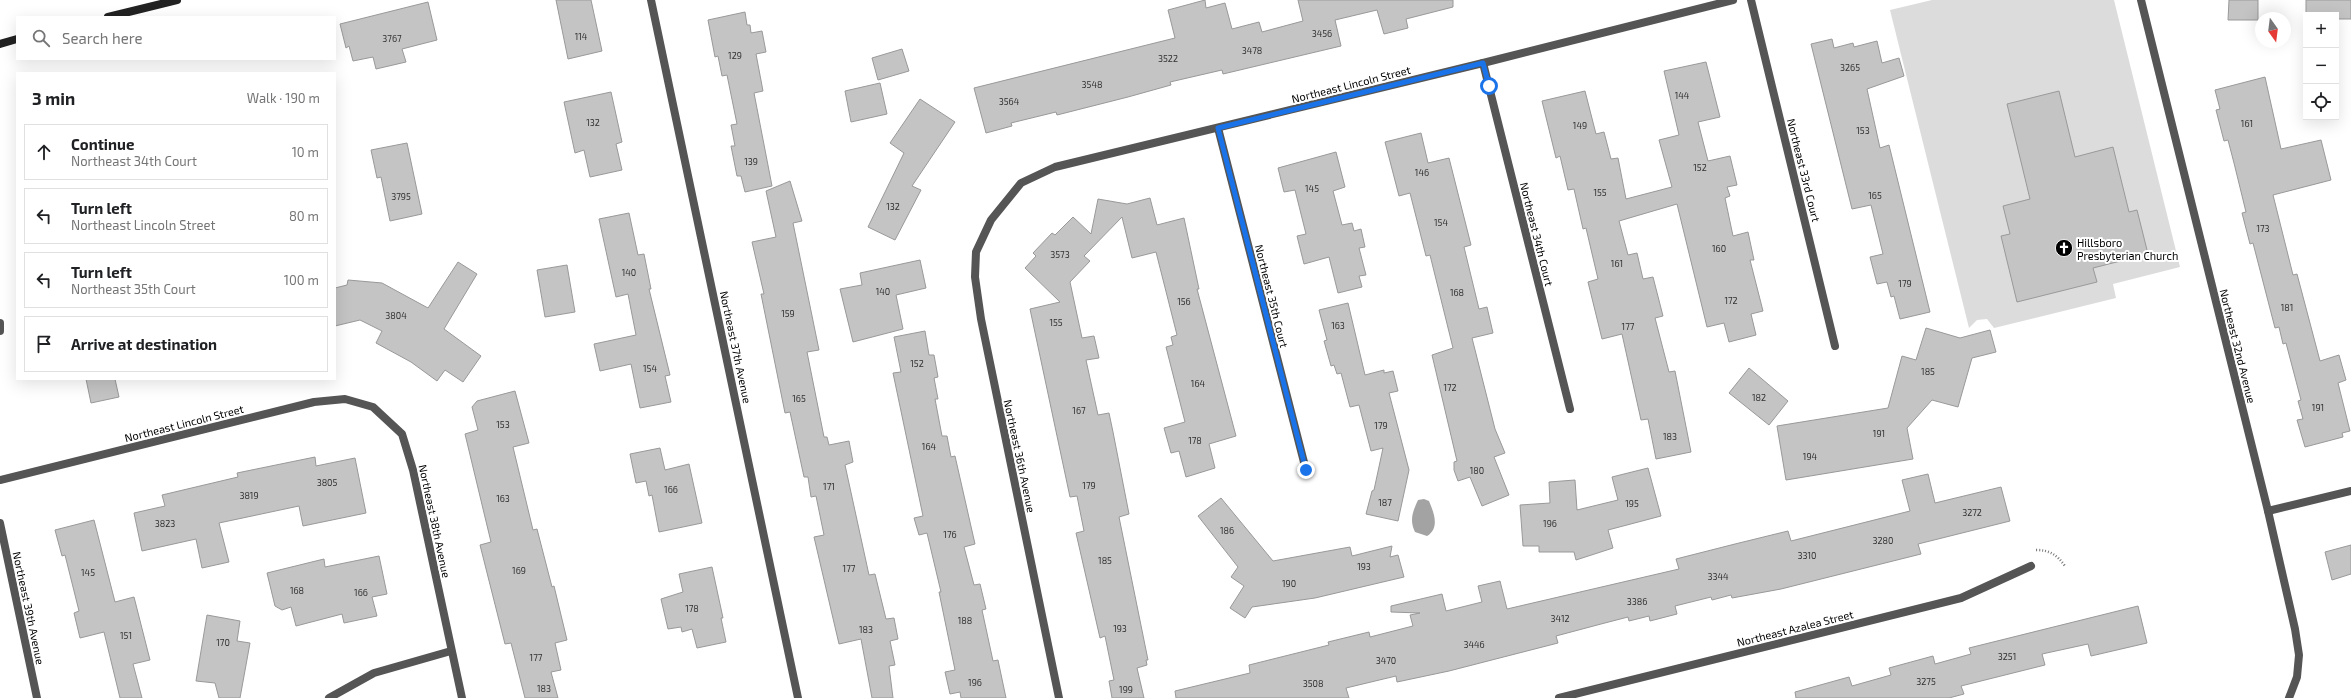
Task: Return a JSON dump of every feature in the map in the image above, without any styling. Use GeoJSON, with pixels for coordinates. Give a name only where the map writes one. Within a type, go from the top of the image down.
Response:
{"type":"FeatureCollection","features":[{"type":"Feature","properties":{"kind":"main road"},"geometry":{"type":"LineString","coordinates":[[112,16],[177,0]]}},
{"type":"Feature","properties":{"kind":"main road"},"geometry":{"type":"LineString","coordinates":[[0,44],[16,40]]}},
{"type":"Feature","properties":{"kind":"street","name":"Northeast 37th Avenue"},"geometry":{"type":"LineString","coordinates":[[651,0],[798,698]]}},
{"type":"Feature","properties":{"kind":"street","name":"Northeast Lincoln Street"},"geometry":{"type":"LineString","coordinates":[[991,220],[1021,184],[1055,167],[1483,63],[1733,0]]}},
{"type":"Feature","properties":{"kind":"street","name":"Northeast 33rd Court"},"geometry":{"type":"LineString","coordinates":[[1751,0],[1835,346]]}},
{"type":"Feature","properties":{"kind":"street","name":"Northeast 32nd Avenue"},"geometry":{"type":"LineString","coordinates":[[2141,0],[2268,511],[2295,629],[2299,655],[2297,677],[2290,698]]}},
{"type":"Feature","properties":{"kind":"street","name":"Northeast 34th Court"},"geometry":{"type":"LineString","coordinates":[[1483,63],[1570,409]]}},
{"type":"Feature","properties":{"kind":"street","name":"Northeast 35th Court"},"geometry":{"type":"LineString","coordinates":[[1218,128],[1306,470]]}},
{"type":"Feature","properties":{"kind":"street","name":"Northeast 36th Avenue"},"geometry":{"type":"LineString","coordinates":[[991,220],[976,252],[975,277],[981,320],[1059,698]]}},
{"type":"Feature","properties":{"kind":"street"},"geometry":{"type":"LineString","coordinates":[[0,323],[0,331]]}},
{"type":"Feature","properties":{"kind":"street","name":"Northeast Lincoln Street"},"geometry":{"type":"LineString","coordinates":[[0,480],[314,402],[345,399],[373,407]]}},
{"type":"Feature","properties":{"kind":"street","name":"Northeast 38th Avenue"},"geometry":{"type":"LineString","coordinates":[[373,407],[402,434],[413,470],[462,698]]}},
{"type":"Feature","properties":{"kind":"street"},"geometry":{"type":"LineString","coordinates":[[2268,511],[2351,490]]}},
{"type":"Feature","properties":{"kind":"street","name":"Northeast 39th Avenue"},"geometry":{"type":"LineString","coordinates":[[0,523],[37,698]]}},
{"type":"Feature","properties":{"kind":"street","name":"Northeast Azalea Street"},"geometry":{"type":"LineString","coordinates":[[1559,698],[1961,598],[2031,566]]}},
{"type":"Feature","properties":{"kind":"street"},"geometry":{"type":"LineString","coordinates":[[329,698],[374,673],[451,651]]}},
{"type":"Feature","properties":{"kind":"path"},"geometry":{"type":"LineString","coordinates":[[2034,550],[2046,550],[2057,556],[2065,566]]}},
{"type":"Feature","properties":{"kind":"shaded area"},"geometry":{"type":"Polygon","coordinates":[[[1932,0],[2114,0],[2180,267],[2113,284],[2116,298],[1994,328],[1987,319],[1977,320],[1969,328],[1890,10],[1932,0]]]}},
{"type":"Feature","properties":{"kind":"shaded area"},"geometry":{"type":"Polygon","coordinates":[[[1424,499],[1429,501],[1435,520],[1434,529],[1427,536],[1415,532],[1412,523],[1413,512],[1418,500],[1424,499]]]}},
{"type":"Feature","properties":{"kind":"building"},"geometry":{"type":"Polygon","coordinates":[[[556,0],[591,0],[602,51],[568,59],[556,0]]]}},
{"type":"Feature","properties":{"kind":"building"},"geometry":{"type":"Polygon","coordinates":[[[1205,0],[1206,8],[1225,3],[1232,29],[1259,22],[1262,32],[1303,21],[1298,0],[1453,0],[1453,7],[1406,19],[1408,28],[1384,34],[1377,10],[1335,20],[1341,46],[1223,74],[1222,70],[1170,82],[1171,85],[1128,97],[1057,115],[1056,112],[1011,123],[1012,126],[986,133],[974,88],[1175,38],[1168,10],[1205,0]]]}},
{"type":"Feature","properties":{"kind":"building"},"geometry":{"type":"Polygon","coordinates":[[[2229,0],[2258,0],[2258,12],[2255,12],[2255,20],[2228,20],[2229,0]]]}},
{"type":"Feature","properties":{"kind":"building"},"geometry":{"type":"Polygon","coordinates":[[[2306,0],[2351,0],[2351,19],[2339,19],[2339,12],[2306,12],[2306,0]]]}},
{"type":"Feature","properties":{"kind":"building"},"geometry":{"type":"Polygon","coordinates":[[[428,2],[437,40],[402,49],[406,62],[376,69],[373,57],[353,61],[349,46],[346,48],[340,24],[428,2]]]}},
{"type":"Feature","properties":{"kind":"building"},"geometry":{"type":"Polygon","coordinates":[[[745,12],[747,25],[750,25],[751,33],[762,31],[766,52],[756,54],[763,91],[754,93],[772,186],[745,192],[741,176],[737,176],[731,146],[735,146],[731,125],[737,124],[727,75],[722,76],[718,56],[715,57],[708,20],[745,12]]]}},
{"type":"Feature","properties":{"kind":"building"},"geometry":{"type":"Polygon","coordinates":[[[1832,39],[1834,48],[1853,43],[1854,47],[1877,41],[1882,63],[1899,58],[1904,76],[1867,89],[1880,148],[1889,145],[1930,312],[1900,319],[1894,296],[1891,297],[1887,282],[1877,284],[1870,257],[1883,254],[1871,205],[1852,209],[1811,44],[1832,39]]]}},
{"type":"Feature","properties":{"kind":"building"},"geometry":{"type":"Polygon","coordinates":[[[902,49],[909,71],[878,80],[872,58],[902,49]]]}},
{"type":"Feature","properties":{"kind":"building"},"geometry":{"type":"Polygon","coordinates":[[[1706,62],[1720,117],[1698,122],[1708,161],[1730,156],[1737,185],[1727,187],[1730,196],[1725,198],[1733,236],[1748,232],[1754,260],[1750,260],[1763,311],[1751,314],[1756,335],[1729,342],[1724,323],[1707,327],[1677,204],[1619,221],[1628,255],[1637,253],[1643,279],[1653,277],[1663,316],[1655,318],[1669,372],[1675,371],[1691,452],[1656,459],[1648,419],[1641,420],[1622,334],[1602,339],[1588,282],[1598,279],[1586,228],[1583,229],[1574,189],[1568,190],[1560,156],[1556,158],[1542,101],[1585,91],[1596,134],[1604,132],[1611,159],[1618,158],[1626,199],[1672,187],[1659,140],[1679,135],[1664,71],[1706,62]]]}},
{"type":"Feature","properties":{"kind":"building"},"geometry":{"type":"Polygon","coordinates":[[[2265,77],[2281,149],[2321,140],[2331,180],[2273,195],[2293,275],[2297,274],[2320,361],[2339,355],[2346,380],[2338,383],[2350,431],[2342,433],[2343,437],[2305,447],[2297,420],[2303,419],[2298,401],[2301,400],[2286,343],[2283,344],[2279,327],[2275,328],[2253,243],[2250,244],[2242,213],[2246,212],[2228,140],[2224,141],[2216,110],[2220,109],[2215,90],[2265,77]]]}},
{"type":"Feature","properties":{"kind":"building"},"geometry":{"type":"Polygon","coordinates":[[[880,83],[887,114],[851,122],[845,91],[880,83]]]}},
{"type":"Feature","properties":{"kind":"building"},"geometry":{"type":"Polygon","coordinates":[[[2059,91],[2075,157],[2113,147],[2129,212],[2137,210],[2148,254],[2093,268],[2097,282],[2017,302],[2001,236],[2010,234],[2003,206],[2030,199],[2007,104],[2059,91]]]}},
{"type":"Feature","properties":{"kind":"building"},"geometry":{"type":"Polygon","coordinates":[[[611,92],[622,142],[616,144],[622,170],[590,177],[584,150],[575,153],[564,102],[611,92]]]}},
{"type":"Feature","properties":{"kind":"building"},"geometry":{"type":"Polygon","coordinates":[[[920,99],[955,122],[912,186],[921,190],[895,240],[868,227],[904,153],[890,143],[920,99]]]}},
{"type":"Feature","properties":{"kind":"building"},"geometry":{"type":"Polygon","coordinates":[[[1421,133],[1428,163],[1449,158],[1471,245],[1464,247],[1479,309],[1487,307],[1493,333],[1472,338],[1495,429],[1505,453],[1494,457],[1509,495],[1482,506],[1470,477],[1458,481],[1454,470],[1454,462],[1457,461],[1432,355],[1453,348],[1430,255],[1426,256],[1410,193],[1399,196],[1385,142],[1421,133]]]}},
{"type":"Feature","properties":{"kind":"building"},"geometry":{"type":"Polygon","coordinates":[[[407,143],[422,214],[390,221],[381,177],[377,178],[371,150],[407,143]]]}},
{"type":"Feature","properties":{"kind":"building"},"geometry":{"type":"Polygon","coordinates":[[[1336,152],[1345,187],[1333,191],[1342,225],[1352,223],[1354,231],[1361,229],[1365,247],[1359,248],[1366,275],[1359,276],[1362,287],[1338,293],[1329,257],[1304,264],[1297,236],[1306,234],[1295,190],[1284,192],[1278,168],[1336,152]]]}},
{"type":"Feature","properties":{"kind":"building"},"geometry":{"type":"Polygon","coordinates":[[[790,181],[802,221],[793,223],[819,350],[807,352],[824,437],[827,437],[829,445],[849,441],[853,462],[845,465],[869,575],[875,574],[886,619],[894,618],[898,639],[890,641],[895,665],[889,666],[893,698],[872,698],[861,639],[839,644],[814,537],[824,535],[816,496],[811,497],[808,477],[804,477],[790,412],[785,413],[761,294],[764,294],[752,242],[776,237],[766,191],[790,181]]]}},
{"type":"Feature","properties":{"kind":"building"},"geometry":{"type":"Polygon","coordinates":[[[1150,198],[1157,225],[1184,218],[1199,289],[1197,289],[1236,436],[1209,444],[1215,468],[1186,477],[1179,451],[1171,453],[1164,428],[1185,422],[1166,347],[1173,345],[1171,337],[1177,335],[1156,252],[1132,258],[1122,217],[1084,256],[1090,261],[1070,282],[1082,338],[1094,336],[1099,358],[1086,360],[1098,415],[1109,413],[1113,432],[1129,514],[1119,517],[1148,660],[1146,660],[1147,665],[1137,668],[1144,698],[1112,698],[1109,681],[1114,680],[1105,636],[1100,638],[1076,533],[1084,531],[1077,496],[1070,497],[1030,309],[1060,302],[1025,268],[1036,256],[1033,253],[1052,233],[1055,235],[1073,217],[1091,234],[1098,199],[1127,204],[1150,198]]]}},
{"type":"Feature","properties":{"kind":"building"},"geometry":{"type":"Polygon","coordinates":[[[629,213],[638,255],[644,254],[651,289],[649,289],[670,375],[665,376],[671,402],[640,408],[631,364],[600,371],[594,344],[636,335],[628,294],[616,297],[599,219],[629,213]]]}},
{"type":"Feature","properties":{"kind":"building"},"geometry":{"type":"Polygon","coordinates":[[[920,260],[926,288],[896,295],[903,329],[853,342],[840,289],[862,285],[860,273],[920,260]]]}},
{"type":"Feature","properties":{"kind":"building"},"geometry":{"type":"Polygon","coordinates":[[[458,262],[477,274],[444,329],[481,356],[463,382],[445,370],[437,381],[411,362],[376,343],[382,331],[360,320],[336,326],[336,288],[347,285],[348,280],[382,283],[428,308],[458,262]]]}},
{"type":"Feature","properties":{"kind":"building"},"geometry":{"type":"Polygon","coordinates":[[[567,265],[575,312],[545,317],[537,270],[567,265]]]}},
{"type":"Feature","properties":{"kind":"building"},"geometry":{"type":"Polygon","coordinates":[[[1348,303],[1365,375],[1384,370],[1384,373],[1393,371],[1398,391],[1389,393],[1409,470],[1398,521],[1366,514],[1372,491],[1374,490],[1383,448],[1371,451],[1359,405],[1350,407],[1341,373],[1337,374],[1334,365],[1331,366],[1324,341],[1327,340],[1319,310],[1348,303]]]}},
{"type":"Feature","properties":{"kind":"building"},"geometry":{"type":"Polygon","coordinates":[[[1926,328],[1960,338],[1990,330],[1996,352],[1972,358],[1958,407],[1932,400],[1907,428],[1913,459],[1786,480],[1777,426],[1888,408],[1902,356],[1916,360],[1926,328]]]}},
{"type":"Feature","properties":{"kind":"building"},"geometry":{"type":"Polygon","coordinates":[[[925,331],[929,355],[934,355],[938,377],[934,378],[938,399],[935,399],[942,436],[947,436],[951,457],[955,456],[975,544],[964,547],[974,585],[980,584],[986,609],[982,610],[993,661],[998,660],[1006,698],[961,698],[960,692],[950,694],[945,672],[955,670],[939,592],[941,592],[927,533],[919,535],[914,518],[923,516],[893,373],[901,372],[894,337],[925,331]]]}},
{"type":"Feature","properties":{"kind":"building"},"geometry":{"type":"Polygon","coordinates":[[[1749,368],[1788,401],[1769,425],[1729,393],[1749,368]]]}},
{"type":"Feature","properties":{"kind":"building"},"geometry":{"type":"Polygon","coordinates":[[[86,380],[115,380],[119,397],[91,403],[86,380]]]}},
{"type":"Feature","properties":{"kind":"building"},"geometry":{"type":"Polygon","coordinates":[[[515,391],[529,443],[513,447],[533,530],[537,529],[552,587],[554,586],[567,640],[555,643],[561,670],[551,672],[558,698],[525,698],[511,643],[505,644],[480,545],[491,542],[465,434],[478,430],[472,407],[477,401],[515,391]]]}},
{"type":"Feature","properties":{"kind":"building"},"geometry":{"type":"Polygon","coordinates":[[[660,448],[665,470],[689,464],[702,523],[659,532],[652,495],[649,496],[646,481],[636,483],[630,454],[660,448]]]}},
{"type":"Feature","properties":{"kind":"building"},"geometry":{"type":"Polygon","coordinates":[[[315,457],[316,466],[355,458],[366,513],[303,526],[299,506],[219,523],[229,562],[202,568],[196,539],[142,551],[134,513],[165,506],[162,495],[238,477],[237,473],[315,457]]]}},
{"type":"Feature","properties":{"kind":"building"},"geometry":{"type":"Polygon","coordinates":[[[1648,468],[1661,516],[1608,530],[1613,548],[1576,560],[1574,552],[1539,552],[1539,546],[1523,546],[1520,505],[1550,503],[1549,482],[1575,480],[1577,510],[1618,500],[1612,477],[1648,468]]]}},
{"type":"Feature","properties":{"kind":"building"},"geometry":{"type":"Polygon","coordinates":[[[1928,474],[1935,503],[2001,487],[2010,521],[1918,544],[1921,554],[1781,589],[1732,598],[1731,595],[1712,600],[1711,597],[1675,606],[1677,614],[1650,621],[1649,616],[1629,621],[1628,617],[1556,636],[1558,643],[1449,671],[1397,682],[1396,676],[1346,688],[1349,698],[1176,698],[1175,691],[1250,673],[1249,665],[1329,645],[1328,642],[1369,632],[1370,637],[1413,626],[1410,615],[1420,613],[1391,612],[1391,606],[1442,594],[1446,611],[1482,602],[1478,586],[1500,581],[1507,609],[1679,569],[1676,559],[1788,531],[1791,541],[1910,511],[1902,480],[1928,474]]]}},
{"type":"Feature","properties":{"kind":"building"},"geometry":{"type":"Polygon","coordinates":[[[1221,498],[1273,561],[1350,547],[1352,556],[1392,546],[1390,557],[1398,555],[1404,577],[1315,598],[1252,607],[1245,618],[1230,608],[1244,586],[1231,577],[1238,567],[1198,516],[1221,498]]]}},
{"type":"Feature","properties":{"kind":"building"},"geometry":{"type":"Polygon","coordinates":[[[94,520],[115,602],[134,597],[150,660],[133,664],[142,698],[120,698],[104,632],[80,638],[74,613],[79,611],[65,555],[62,556],[55,530],[94,520]]]}},
{"type":"Feature","properties":{"kind":"building"},"geometry":{"type":"Polygon","coordinates":[[[2351,545],[2351,574],[2332,580],[2325,552],[2351,545]]]}},
{"type":"Feature","properties":{"kind":"building"},"geometry":{"type":"Polygon","coordinates":[[[379,556],[387,594],[372,597],[377,616],[344,623],[342,614],[296,626],[291,607],[282,610],[275,606],[267,573],[324,559],[325,567],[379,556]]]}},
{"type":"Feature","properties":{"kind":"building"},"geometry":{"type":"Polygon","coordinates":[[[712,567],[723,618],[721,618],[726,642],[697,648],[692,629],[682,632],[681,627],[668,629],[661,599],[683,592],[679,574],[712,567]]]}},
{"type":"Feature","properties":{"kind":"building"},"geometry":{"type":"Polygon","coordinates":[[[2138,606],[2147,643],[2091,656],[2088,644],[2042,654],[2045,665],[1961,686],[1964,694],[1949,698],[1796,698],[1795,692],[1849,677],[1852,686],[1891,675],[1889,668],[1933,656],[1935,664],[1971,654],[1969,648],[2138,606]]]}},
{"type":"Feature","properties":{"kind":"building"},"geometry":{"type":"Polygon","coordinates":[[[207,615],[240,621],[237,641],[250,643],[240,698],[219,698],[215,683],[196,681],[207,615]]]}},
{"type":"Feature","properties":{"kind":"place","name":"Hillsboro Presbyterian Church"},"geometry":{"type":"Point","coordinates":[2064,248]}},
{"type":"Feature","properties":{"kind":"route"},"geometry":{"type":"LineString","coordinates":[[1306,470],[1218,128],[1483,63],[1489,86]]}}]}
